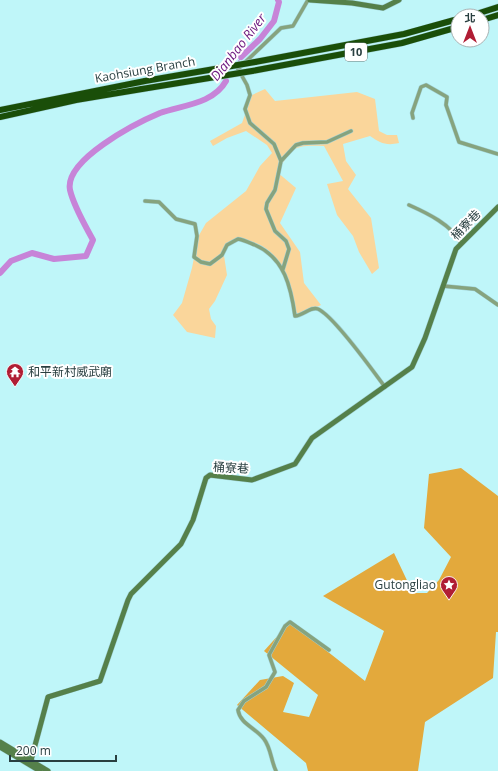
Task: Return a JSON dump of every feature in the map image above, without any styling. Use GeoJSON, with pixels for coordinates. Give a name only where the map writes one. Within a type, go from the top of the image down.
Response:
{"type":"FeatureCollection","features":[{"type":"Feature","properties":{"kind":"highway","name":"Kaohsiung Branch"},"geometry":{"type":"LineString","coordinates":[[0,110],[145,81],[404,34],[450,21]]}},
{"type":"Feature","properties":{"kind":"highway","name":"Kaohsiung Branch"},"geometry":{"type":"LineString","coordinates":[[0,117],[76,100],[252,71],[402,43],[450,29]]}},
{"type":"Feature","properties":{"kind":"street"},"geometry":{"type":"LineString","coordinates":[[283,270],[283,264],[289,249],[288,245],[286,241],[275,231],[266,209],[267,203],[276,190],[281,161],[274,144],[250,123],[245,109],[250,95],[238,69],[281,28],[293,26],[309,0],[352,3],[382,8],[399,0]]}},
{"type":"Feature","properties":{"kind":"street"},"geometry":{"type":"LineString","coordinates":[[413,118],[412,113],[421,87],[426,85],[444,93],[447,97],[446,105],[459,142],[498,154]]}},
{"type":"Feature","properties":{"kind":"street"},"geometry":{"type":"LineString","coordinates":[[281,161],[296,145],[303,143],[326,142],[351,131]]}},
{"type":"Feature","properties":{"kind":"street"},"geometry":{"type":"LineString","coordinates":[[145,201],[160,202],[176,220],[195,224],[197,236],[194,257],[201,262],[210,264],[222,255],[227,245],[238,239],[263,249],[274,258],[283,270],[291,289],[295,316],[319,309],[334,322],[385,387]]}},
{"type":"Feature","properties":{"kind":"street"},"geometry":{"type":"LineString","coordinates":[[409,205],[441,223],[457,236],[461,243]]}},
{"type":"Feature","properties":{"kind":"street","name":"桶寮巷"},"geometry":{"type":"LineString","coordinates":[[31,762],[48,697],[98,682],[101,678],[131,594],[181,544],[193,520],[206,478],[210,475],[252,480],[295,464],[312,438],[403,374],[414,363],[456,249],[498,207]]}},
{"type":"Feature","properties":{"kind":"street"},"geometry":{"type":"LineString","coordinates":[[443,286],[475,289],[498,305]]}},
{"type":"Feature","properties":{"kind":"street"},"geometry":{"type":"LineString","coordinates":[[276,771],[266,741],[254,728],[241,720],[238,710],[244,701],[266,687],[275,672],[269,655],[285,626],[290,622],[329,650]]}},
{"type":"Feature","properties":{"kind":"street"},"geometry":{"type":"LineString","coordinates":[[0,742],[31,762],[40,771]]}},
{"type":"Feature","properties":{"kind":"street"},"geometry":{"type":"LineString","coordinates":[[0,747],[48,771]]}},
{"type":"Feature","properties":{"kind":"shaded area"},"geometry":{"type":"Polygon","coordinates":[[[265,89],[275,101],[357,92],[375,99],[379,131],[387,135],[397,135],[399,143],[383,143],[370,136],[343,144],[346,161],[356,175],[348,189],[371,218],[379,268],[372,274],[359,252],[353,236],[337,215],[327,184],[343,181],[324,146],[300,147],[295,149],[287,157],[277,172],[296,188],[280,223],[300,252],[304,283],[321,305],[299,315],[292,305],[289,287],[281,266],[273,255],[262,246],[255,243],[238,241],[223,249],[227,275],[215,301],[209,309],[211,319],[216,326],[215,338],[187,332],[173,315],[182,303],[192,268],[198,237],[206,223],[246,191],[260,166],[272,153],[267,145],[246,131],[227,138],[213,146],[210,141],[242,123],[252,95],[265,89]]]}},
{"type":"Feature","properties":{"kind":"shaded area"},"geometry":{"type":"Polygon","coordinates":[[[461,468],[498,496],[498,632],[496,632],[493,678],[425,722],[418,771],[308,771],[306,763],[237,705],[260,680],[283,676],[294,683],[283,712],[309,717],[318,695],[264,651],[290,622],[365,681],[384,631],[323,596],[394,553],[413,593],[427,593],[439,580],[451,557],[424,528],[429,474],[461,468]]]}},
{"type":"Feature","properties":{"kind":"waterway","name":"Dianbao River"},"geometry":{"type":"LineString","coordinates":[[241,57],[260,39],[274,21],[279,2],[278,0]]}},
{"type":"Feature","properties":{"kind":"waterway","name":"Dianbao River"},"geometry":{"type":"LineString","coordinates":[[238,62],[241,57]]}},
{"type":"Feature","properties":{"kind":"waterway","name":"Dianbao River"},"geometry":{"type":"LineString","coordinates":[[226,81],[229,77]]}},
{"type":"Feature","properties":{"kind":"waterway","name":"Dianbao River"},"geometry":{"type":"LineString","coordinates":[[0,273],[11,261],[32,253],[54,259],[86,256],[93,240],[77,209],[70,190],[71,178],[78,167],[90,155],[119,134],[160,113],[197,103],[213,95],[226,81]]}},
{"type":"Feature","properties":{"kind":"place","name":"和平新村威武廟"},"geometry":{"type":"Point","coordinates":[15,387]}},
{"type":"Feature","properties":{"kind":"place","name":"Gutongliao"},"geometry":{"type":"Point","coordinates":[449,600]}}]}
